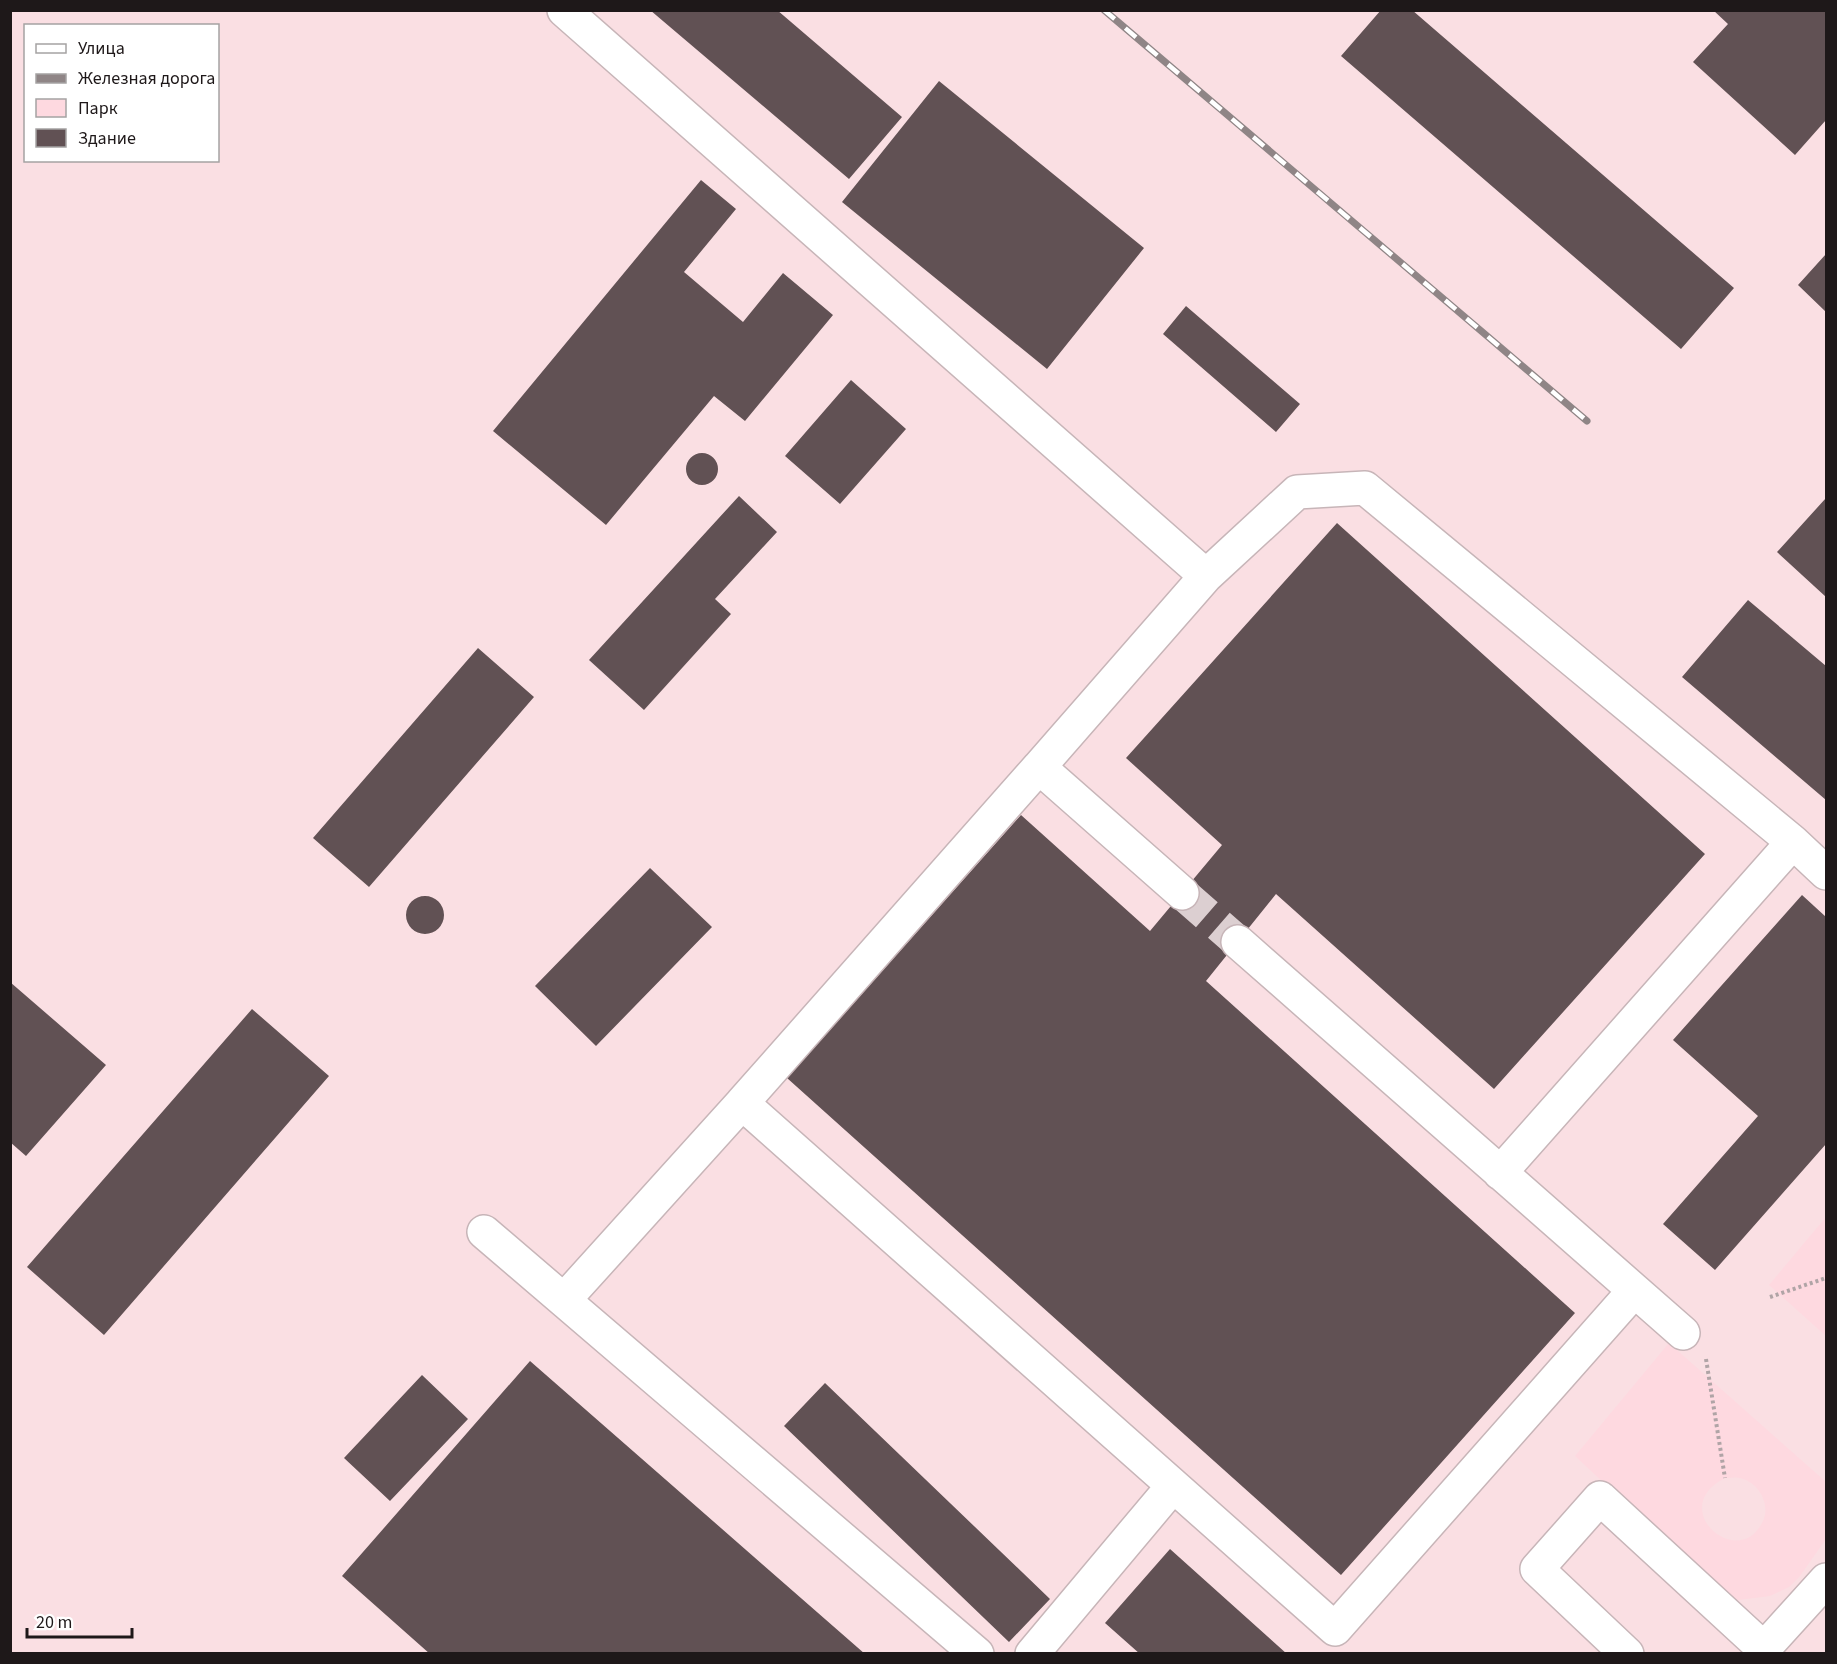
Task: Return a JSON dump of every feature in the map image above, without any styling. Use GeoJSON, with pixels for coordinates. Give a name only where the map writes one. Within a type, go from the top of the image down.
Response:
{"type":"FeatureCollection","features":[{"type":"Feature","properties":{"kind":"lane"},"geometry":{"type":"LineString","coordinates":[[564,10],[1206,576]]}},
{"type":"Feature","properties":{"kind":"lane"},"geometry":{"type":"LineString","coordinates":[[564,1300],[742,1103],[1206,576],[1297,492],[1365,488],[1793,842],[1827,873]]}},
{"type":"Feature","properties":{"kind":"lane"},"geometry":{"type":"LineString","coordinates":[[1039,767],[1182,893]]}},
{"type":"Feature","properties":{"kind":"lane"},"geometry":{"type":"LineString","coordinates":[[1500,1173],[1793,842]]}},
{"type":"Feature","properties":{"kind":"lane"},"geometry":{"type":"LineString","coordinates":[[1238,942],[1694,1344]]}},
{"type":"Feature","properties":{"kind":"lane"},"geometry":{"type":"LineString","coordinates":[[742,1103],[1335,1629],[1634,1291]]}},
{"type":"Feature","properties":{"kind":"lane"},"geometry":{"type":"LineString","coordinates":[[484,1232],[977,1653]]}},
{"type":"Feature","properties":{"kind":"lane"},"geometry":{"type":"LineString","coordinates":[[1032,1653],[1173,1486]]}},
{"type":"Feature","properties":{"kind":"lane"},"geometry":{"type":"LineString","coordinates":[[1627,1653],[1537,1569],[1600,1498],[1761,1651],[1827,1580]]}},
{"type":"Feature","properties":{"kind":"path"},"geometry":{"type":"LineString","coordinates":[[1770,1297],[1827,1278]]}},
{"type":"Feature","properties":{"kind":"path"},"geometry":{"type":"LineString","coordinates":[[1694,1344],[1725,1478]]}},
{"type":"Feature","properties":{"kind":"shaded area"},"geometry":{"type":"Polygon","coordinates":[[[11,11],[1826,11],[1826,1653],[11,1654],[11,11]]]}},
{"type":"Feature","properties":{"kind":"green space"},"geometry":{"type":"Polygon","coordinates":[[[1826,1217],[1826,1336],[1769,1285],[1826,1217]]]}},
{"type":"Feature","properties":{"kind":"green space"},"geometry":{"type":"Polygon","coordinates":[[[1669,1343],[1826,1482],[1826,1539],[1800,1576],[1789,1587],[1770,1596],[1730,1601],[1575,1456],[1669,1343]],[[1725,1478],[1708,1491],[1702,1505],[1704,1518],[1712,1530],[1725,1538],[1738,1540],[1752,1535],[1763,1521],[1764,1501],[1757,1488],[1746,1480],[1725,1478]]]}},
{"type":"Feature","properties":{"kind":"building"},"geometry":{"type":"Polygon","coordinates":[[[650,10],[777,10],[902,117],[849,179],[650,10]]]}},
{"type":"Feature","properties":{"kind":"building"},"geometry":{"type":"Polygon","coordinates":[[[1381,10],[1412,10],[1734,288],[1681,349],[1341,56],[1381,10]]]}},
{"type":"Feature","properties":{"kind":"building"},"geometry":{"type":"Polygon","coordinates":[[[1713,10],[1826,10],[1826,120],[1795,155],[1693,62],[1728,24],[1713,10]]]}},
{"type":"Feature","properties":{"kind":"building"},"geometry":{"type":"Polygon","coordinates":[[[939,81],[1144,248],[1047,369],[842,202],[939,81]]]}},
{"type":"Feature","properties":{"kind":"building"},"geometry":{"type":"Polygon","coordinates":[[[701,180],[736,209],[684,272],[743,322],[783,273],[833,315],[745,421],[714,396],[606,525],[493,431],[701,180]]]}},
{"type":"Feature","properties":{"kind":"building"},"geometry":{"type":"Polygon","coordinates":[[[1826,254],[1826,312],[1798,285],[1826,254]]]}},
{"type":"Feature","properties":{"kind":"building"},"geometry":{"type":"Polygon","coordinates":[[[1186,306],[1300,404],[1276,432],[1163,334],[1186,306]]]}},
{"type":"Feature","properties":{"kind":"building"},"geometry":{"type":"Polygon","coordinates":[[[851,380],[906,429],[840,504],[785,456],[851,380]]]}},
{"type":"Feature","properties":{"kind":"building"},"geometry":{"type":"Polygon","coordinates":[[[702,453],[713,458],[718,469],[713,480],[702,485],[691,480],[686,469],[691,458],[702,453]]]}},
{"type":"Feature","properties":{"kind":"building"},"geometry":{"type":"Polygon","coordinates":[[[739,496],[777,532],[715,599],[731,614],[644,710],[589,660],[739,496]]]}},
{"type":"Feature","properties":{"kind":"building"},"geometry":{"type":"Polygon","coordinates":[[[1826,498],[1826,597],[1777,552],[1826,498]]]}},
{"type":"Feature","properties":{"kind":"building"},"geometry":{"type":"Polygon","coordinates":[[[1337,523],[1705,854],[1494,1089],[1276,894],[1206,981],[1575,1313],[1341,1575],[787,1078],[1021,815],[1150,931],[1222,845],[1126,758],[1337,523]]]}},
{"type":"Feature","properties":{"kind":"building"},"geometry":{"type":"Polygon","coordinates":[[[1748,600],[1826,666],[1826,800],[1682,677],[1748,600]]]}},
{"type":"Feature","properties":{"kind":"building"},"geometry":{"type":"Polygon","coordinates":[[[478,648],[534,697],[369,887],[313,838],[478,648]]]}},
{"type":"Feature","properties":{"kind":"building"},"geometry":{"type":"Polygon","coordinates":[[[650,868],[712,927],[596,1046],[535,986],[650,868]]]}},
{"type":"Feature","properties":{"kind":"building"},"geometry":{"type":"Polygon","coordinates":[[[1802,895],[1826,917],[1826,1144],[1715,1270],[1663,1224],[1758,1116],[1673,1040],[1802,895]]]}},
{"type":"Feature","properties":{"kind":"building"},"geometry":{"type":"Polygon","coordinates":[[[425,896],[438,902],[444,915],[438,928],[425,934],[412,928],[406,915],[412,902],[425,896]]]}},
{"type":"Feature","properties":{"kind":"building"},"geometry":{"type":"Polygon","coordinates":[[[10,982],[106,1065],[26,1156],[10,1142],[10,982]]]}},
{"type":"Feature","properties":{"kind":"building"},"geometry":{"type":"Polygon","coordinates":[[[252,1009],[329,1076],[104,1335],[27,1267],[252,1009]]]}},
{"type":"Feature","properties":{"kind":"building"},"geometry":{"type":"Polygon","coordinates":[[[530,1361],[865,1654],[430,1654],[342,1576],[530,1361]]]}},
{"type":"Feature","properties":{"kind":"building"},"geometry":{"type":"Polygon","coordinates":[[[422,1375],[468,1419],[390,1501],[344,1458],[422,1375]]]}},
{"type":"Feature","properties":{"kind":"building"},"geometry":{"type":"Polygon","coordinates":[[[825,1383],[1050,1599],[1009,1642],[784,1426],[825,1383]]]}},
{"type":"Feature","properties":{"kind":"building"},"geometry":{"type":"Polygon","coordinates":[[[1170,1549],[1287,1654],[1140,1654],[1105,1623],[1170,1549]]]}},
{"type":"Feature","properties":{"kind":"tunnel"},"geometry":{"type":"LineString","coordinates":[[1182,893],[1238,942]]}},
{"type":"Feature","properties":{"kind":"railway"},"geometry":{"type":"LineString","coordinates":[[1104,10],[1587,421]]}}]}
